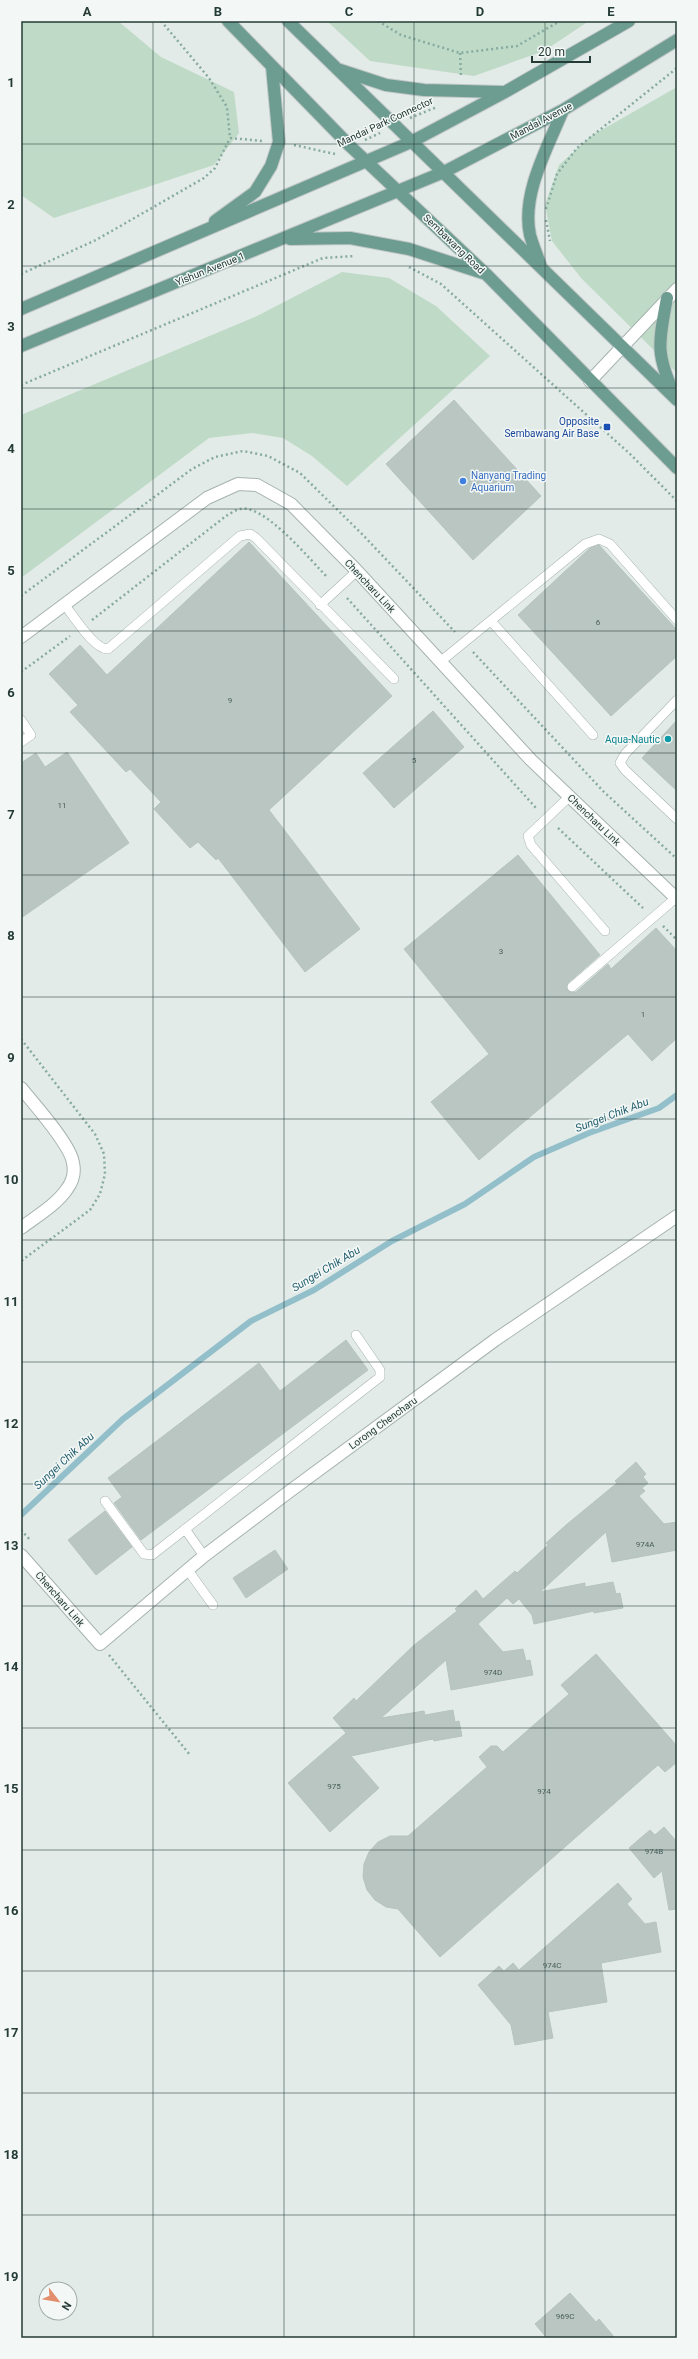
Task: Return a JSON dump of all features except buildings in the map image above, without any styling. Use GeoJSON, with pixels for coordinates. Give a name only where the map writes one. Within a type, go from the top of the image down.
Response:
{"type":"FeatureCollection","features":[{"type":"Feature","properties":{"kind":"main road","name":"Sembawang Road"},"geometry":{"type":"LineString","coordinates":[[228,21],[366,162],[399,191],[486,274],[677,468]]}},
{"type":"Feature","properties":{"kind":"main road"},"geometry":{"type":"LineString","coordinates":[[288,21],[334,68],[444,172],[542,270],[677,400]]}},
{"type":"Feature","properties":{"kind":"main road"},"geometry":{"type":"LineString","coordinates":[[21,309],[411,142],[505,92],[629,21]]}},
{"type":"Feature","properties":{"kind":"main road","name":"Mandai Avenue"},"geometry":{"type":"LineString","coordinates":[[399,191],[444,172],[563,110],[677,40]]}},
{"type":"Feature","properties":{"kind":"main road"},"geometry":{"type":"LineString","coordinates":[[198,234],[255,192],[271,166],[279,142],[272,67]]}},
{"type":"Feature","properties":{"kind":"main road"},"geometry":{"type":"LineString","coordinates":[[334,68],[386,85],[424,90],[505,92]]}},
{"type":"Feature","properties":{"kind":"main road"},"geometry":{"type":"LineString","coordinates":[[542,270],[530,234],[529,207],[539,170],[563,110]]}},
{"type":"Feature","properties":{"kind":"main road","name":"Yishun Avenue 1"},"geometry":{"type":"LineString","coordinates":[[21,346],[399,191]]}},
{"type":"Feature","properties":{"kind":"main road"},"geometry":{"type":"LineString","coordinates":[[283,239],[350,238],[409,249],[486,274]]}},
{"type":"Feature","properties":{"kind":"main road"},"geometry":{"type":"LineString","coordinates":[[668,298],[659,343],[663,369],[677,400]]}},
{"type":"Feature","properties":{"kind":"street"},"geometry":{"type":"LineString","coordinates":[[590,381],[677,289]]}},
{"type":"Feature","properties":{"kind":"street","name":"Chencharu Link"},"geometry":{"type":"LineString","coordinates":[[21,637],[207,498],[238,484],[257,485],[291,504],[357,571],[531,760],[677,898]]}},
{"type":"Feature","properties":{"kind":"street"},"geometry":{"type":"LineString","coordinates":[[21,1088],[69,1149],[74,1162],[74,1176],[67,1189],[56,1202],[21,1228]]}},
{"type":"Feature","properties":{"kind":"street","name":"Lorong Chencharu"},"geometry":{"type":"LineString","coordinates":[[100,1644],[187,1569],[495,1340],[677,1216]]}},
{"type":"Feature","properties":{"kind":"street","name":"Chencharu Link"},"geometry":{"type":"LineString","coordinates":[[21,1555],[100,1644]]}},
{"type":"Feature","properties":{"kind":"lane"},"geometry":{"type":"LineString","coordinates":[[64,604],[99,648],[108,649],[240,536],[250,534],[256,538],[394,679]]}},
{"type":"Feature","properties":{"kind":"lane"},"geometry":{"type":"LineString","coordinates":[[440,662],[585,544],[599,539],[610,544],[677,620]]}},
{"type":"Feature","properties":{"kind":"lane"},"geometry":{"type":"LineString","coordinates":[[320,605],[357,571]]}},
{"type":"Feature","properties":{"kind":"lane"},"geometry":{"type":"LineString","coordinates":[[491,621],[593,735]]}},
{"type":"Feature","properties":{"kind":"lane"},"geometry":{"type":"LineString","coordinates":[[677,700],[625,754],[620,763],[625,770],[677,819]]}},
{"type":"Feature","properties":{"kind":"lane"},"geometry":{"type":"LineString","coordinates":[[21,720],[31,735],[21,742]]}},
{"type":"Feature","properties":{"kind":"lane"},"geometry":{"type":"LineString","coordinates":[[570,796],[528,836],[531,845],[605,931]]}},
{"type":"Feature","properties":{"kind":"lane"},"geometry":{"type":"LineString","coordinates":[[572,988],[677,898]]}},
{"type":"Feature","properties":{"kind":"lane"},"geometry":{"type":"LineString","coordinates":[[105,1501],[144,1554],[149,1556],[380,1377],[380,1370],[356,1335]]}},
{"type":"Feature","properties":{"kind":"lane"},"geometry":{"type":"LineString","coordinates":[[185,1529],[204,1556]]}},
{"type":"Feature","properties":{"kind":"lane"},"geometry":{"type":"LineString","coordinates":[[187,1569],[213,1605]]}},
{"type":"Feature","properties":{"kind":"path"},"geometry":{"type":"LineString","coordinates":[[21,274],[96,240],[204,178],[214,168],[230,138],[227,107],[209,78],[161,21]]}},
{"type":"Feature","properties":{"kind":"path"},"geometry":{"type":"LineString","coordinates":[[378,21],[401,35],[460,53],[517,46],[560,21]]}},
{"type":"Feature","properties":{"kind":"path"},"geometry":{"type":"LineString","coordinates":[[460,53],[463,92]]}},
{"type":"Feature","properties":{"kind":"path"},"geometry":{"type":"LineString","coordinates":[[551,244],[545,214],[557,174],[578,148],[677,68]]}},
{"type":"Feature","properties":{"kind":"path","name":"Mandai Park Connector"},"geometry":{"type":"LineString","coordinates":[[230,138],[279,142],[335,155],[350,146],[439,106]]}},
{"type":"Feature","properties":{"kind":"path"},"geometry":{"type":"LineString","coordinates":[[21,385],[323,258],[362,256]]}},
{"type":"Feature","properties":{"kind":"path"},"geometry":{"type":"LineString","coordinates":[[407,266],[441,284],[629,453],[677,501]]}},
{"type":"Feature","properties":{"kind":"path"},"geometry":{"type":"LineString","coordinates":[[21,596],[192,469],[215,457],[243,451],[268,456],[300,473],[362,534],[604,792],[677,859]]}},
{"type":"Feature","properties":{"kind":"path"},"geometry":{"type":"LineString","coordinates":[[21,672],[83,628],[226,516],[240,508],[255,511],[273,523],[339,589],[538,810]]}},
{"type":"Feature","properties":{"kind":"path"},"geometry":{"type":"LineString","coordinates":[[556,826],[677,940]]}},
{"type":"Feature","properties":{"kind":"path"},"geometry":{"type":"LineString","coordinates":[[21,1530],[33,1545]]}},
{"type":"Feature","properties":{"kind":"path"},"geometry":{"type":"LineString","coordinates":[[100,1644],[190,1755]]}},
{"type":"Feature","properties":{"kind":"green space"},"geometry":{"type":"Polygon","coordinates":[[[21,21],[118,21],[161,57],[234,92],[239,133],[214,165],[54,218],[21,195],[21,21]]]}},
{"type":"Feature","properties":{"kind":"green space"},"geometry":{"type":"Polygon","coordinates":[[[327,21],[589,21],[544,51],[474,76],[370,61],[327,21]]]}},
{"type":"Feature","properties":{"kind":"green space"},"geometry":{"type":"Polygon","coordinates":[[[677,87],[677,373],[581,278],[552,241],[545,205],[559,165],[591,136],[677,87]]]}},
{"type":"Feature","properties":{"kind":"green space"},"geometry":{"type":"Polygon","coordinates":[[[342,272],[389,278],[436,306],[490,356],[347,486],[312,456],[283,438],[252,433],[209,438],[21,578],[21,415],[257,316],[342,272]]]}},
{"type":"Feature","properties":{"kind":"waterway","name":"Sungei Chik Abu"},"geometry":{"type":"LineString","coordinates":[[21,1515],[123,1419],[251,1321],[314,1290],[392,1241],[465,1204],[534,1157],[589,1133],[659,1108],[677,1095]]}},
{"type":"Feature","properties":{"kind":"place","name":"Opposite Sembawang Air Base"},"geometry":{"type":"Point","coordinates":[607,427]}},
{"type":"Feature","properties":{"kind":"place","name":"Nanyang Trading Aquarium"},"geometry":{"type":"Point","coordinates":[463,481]}},
{"type":"Feature","properties":{"kind":"place","name":"Aqua-Nautic"},"geometry":{"type":"Point","coordinates":[668,739]}}]}
